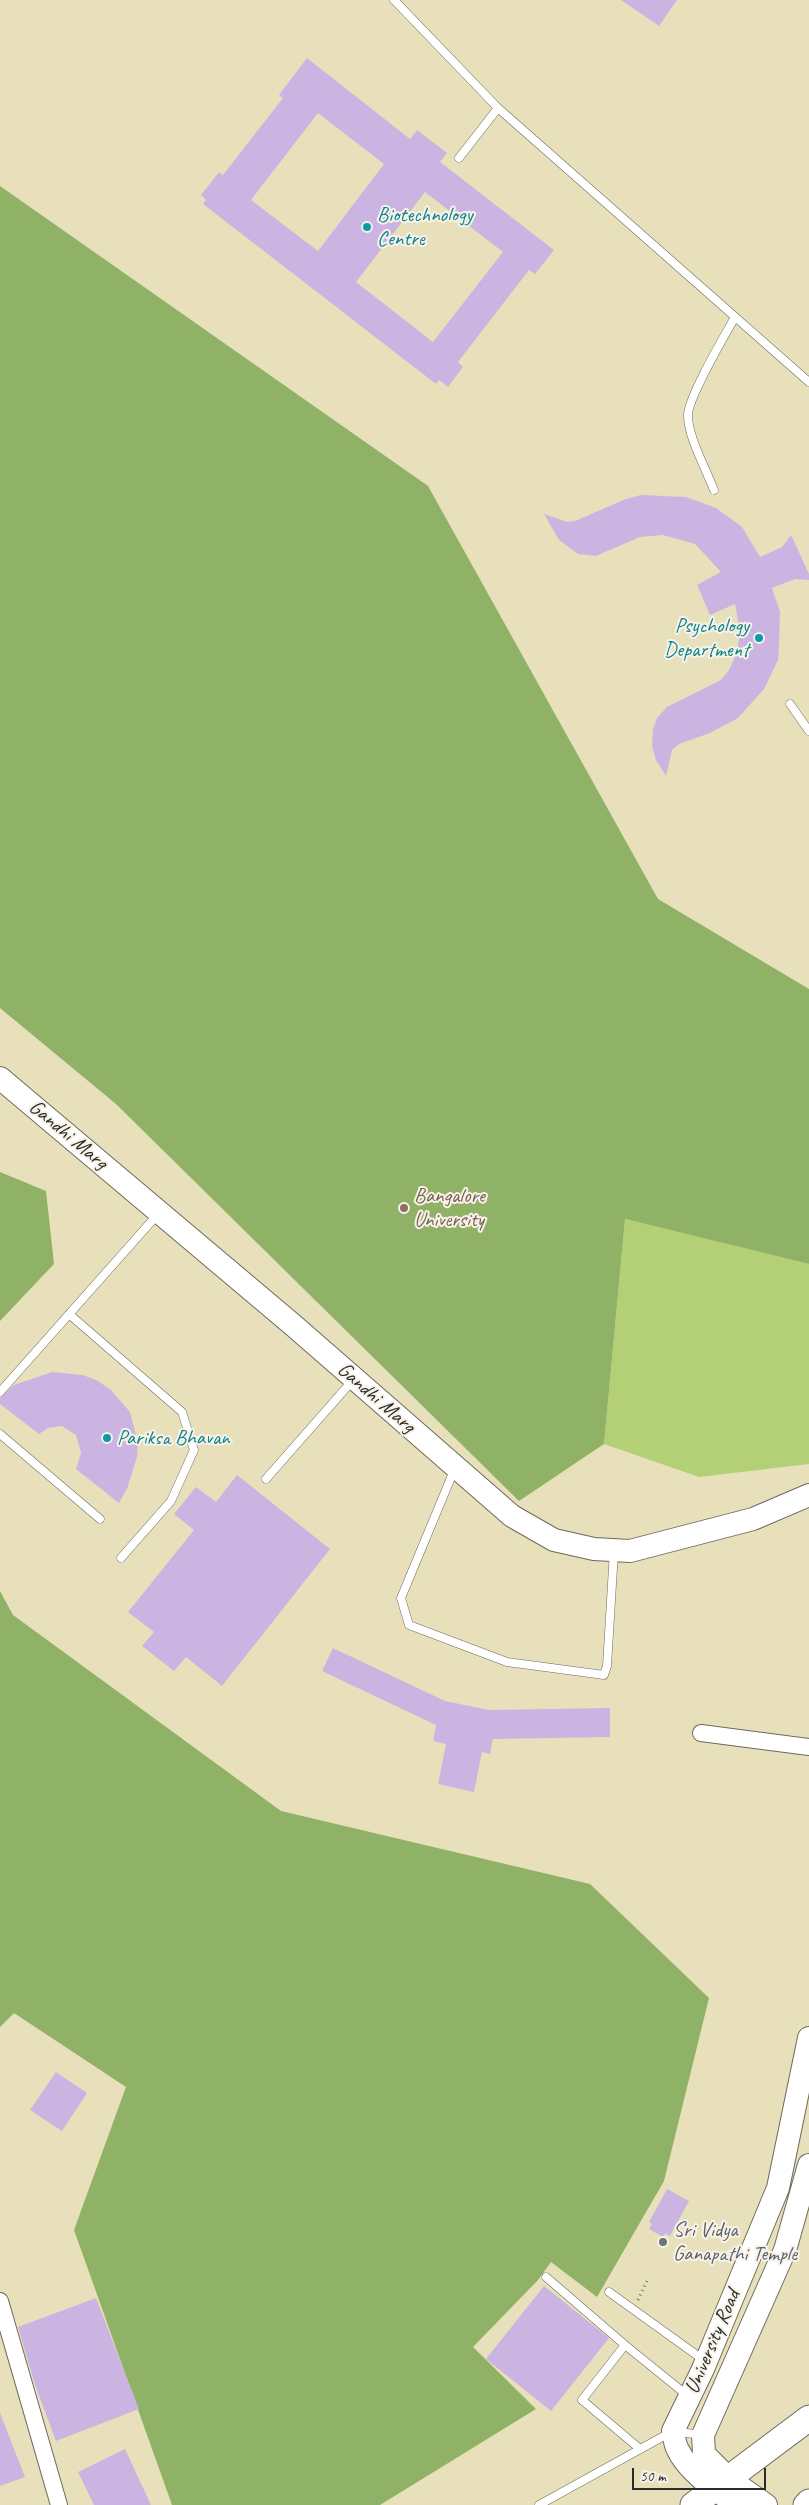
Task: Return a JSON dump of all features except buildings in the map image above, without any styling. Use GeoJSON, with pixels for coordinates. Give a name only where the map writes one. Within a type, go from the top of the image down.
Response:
{"type":"FeatureCollection","features":[{"type":"Feature","properties":{"kind":"main road","name":"Gandhi Marg"},"geometry":{"type":"LineString","coordinates":[[0,1078],[354,1378],[512,1516],[554,1540],[594,1549],[630,1551],[753,1519],[809,1495]]}},
{"type":"Feature","properties":{"kind":"main road","name":"University Road"},"geometry":{"type":"LineString","coordinates":[[673,2432],[715,2342],[778,2188],[809,2038]]}},
{"type":"Feature","properties":{"kind":"main road","name":"University Road"},"geometry":{"type":"LineString","coordinates":[[703,2435],[785,2250],[809,2165]]}},
{"type":"Feature","properties":{"kind":"main road"},"geometry":{"type":"LineString","coordinates":[[715,2342],[740,2352]]}},
{"type":"Feature","properties":{"kind":"main road"},"geometry":{"type":"LineString","coordinates":[[692,2505],[809,2418]]}},
{"type":"Feature","properties":{"kind":"main road"},"geometry":{"type":"LineString","coordinates":[[673,2432],[678,2450],[721,2483],[766,2505]]}},
{"type":"Feature","properties":{"kind":"main road"},"geometry":{"type":"LineString","coordinates":[[703,2435],[704,2454],[721,2483],[738,2505]]}},
{"type":"Feature","properties":{"kind":"main road"},"geometry":{"type":"LineString","coordinates":[[806,2505],[809,2502]]}},
{"type":"Feature","properties":{"kind":"street"},"geometry":{"type":"LineString","coordinates":[[700,1733],[809,1747]]}},
{"type":"Feature","properties":{"kind":"street"},"geometry":{"type":"LineString","coordinates":[[0,2301],[59,2505]]}},
{"type":"Feature","properties":{"kind":"lane"},"geometry":{"type":"LineString","coordinates":[[394,0],[498,108],[809,382]]}},
{"type":"Feature","properties":{"kind":"lane"},"geometry":{"type":"LineString","coordinates":[[459,158],[498,108]]}},
{"type":"Feature","properties":{"kind":"lane"},"geometry":{"type":"LineString","coordinates":[[714,490],[692,435],[688,414],[694,394],[735,317]]}},
{"type":"Feature","properties":{"kind":"lane"},"geometry":{"type":"LineString","coordinates":[[790,704],[809,731]]}},
{"type":"Feature","properties":{"kind":"lane"},"geometry":{"type":"LineString","coordinates":[[0,1392],[159,1212]]}},
{"type":"Feature","properties":{"kind":"lane"},"geometry":{"type":"LineString","coordinates":[[69,1314],[182,1412],[194,1450],[171,1501],[120,1558]]}},
{"type":"Feature","properties":{"kind":"lane"},"geometry":{"type":"LineString","coordinates":[[266,1479],[354,1378]]}},
{"type":"Feature","properties":{"kind":"lane"},"geometry":{"type":"LineString","coordinates":[[0,1434],[100,1519]]}},
{"type":"Feature","properties":{"kind":"lane"},"geometry":{"type":"LineString","coordinates":[[456,1467],[401,1598],[409,1625],[507,1662],[604,1675],[608,1666],[614,1550]]}},
{"type":"Feature","properties":{"kind":"lane"},"geometry":{"type":"LineString","coordinates":[[546,2278],[690,2397]]}},
{"type":"Feature","properties":{"kind":"lane"},"geometry":{"type":"LineString","coordinates":[[609,2292],[706,2362]]}},
{"type":"Feature","properties":{"kind":"lane"},"geometry":{"type":"LineString","coordinates":[[625,2345],[582,2400],[640,2450]]}},
{"type":"Feature","properties":{"kind":"lane"},"geometry":{"type":"LineString","coordinates":[[539,2505],[673,2432],[703,2435]]}},
{"type":"Feature","properties":{"kind":"path"},"geometry":{"type":"LineString","coordinates":[[633,2310],[647,2281]]}},
{"type":"Feature","properties":{"kind":"green space"},"geometry":{"type":"Polygon","coordinates":[[[0,186],[428,486],[658,899],[809,989],[809,1264],[625,1219],[604,1444],[519,1501],[116,1104],[0,1008],[0,186]]]}},
{"type":"Feature","properties":{"kind":"green space"},"geometry":{"type":"Polygon","coordinates":[[[0,1172],[46,1191],[54,1264],[0,1321],[0,1172]]]}},
{"type":"Feature","properties":{"kind":"green space"},"geometry":{"type":"Polygon","coordinates":[[[625,1219],[809,1264],[809,1464],[699,1477],[604,1444],[625,1219]]]}},
{"type":"Feature","properties":{"kind":"green space"},"geometry":{"type":"Polygon","coordinates":[[[0,1591],[13,1615],[281,1811],[590,1884],[709,1998],[664,2181],[597,2297],[551,2262],[538,2280],[473,2347],[536,2409],[380,2505],[172,2505],[74,2230],[126,2087],[14,2013],[0,2027],[0,1591]]]}},
{"type":"Feature","properties":{"kind":"place","name":"Biotechnology Centre"},"geometry":{"type":"Point","coordinates":[367,227]}},
{"type":"Feature","properties":{"kind":"place","name":"Psychology Department"},"geometry":{"type":"Point","coordinates":[759,638]}},
{"type":"Feature","properties":{"kind":"place","name":"Bangalore University"},"geometry":{"type":"Point","coordinates":[404,1208]}},
{"type":"Feature","properties":{"kind":"place","name":"Pariksa Bhavan"},"geometry":{"type":"Point","coordinates":[107,1438]}},
{"type":"Feature","properties":{"kind":"place","name":"Sri Vidya Ganapathi Temple"},"geometry":{"type":"Point","coordinates":[663,2242]}}]}
